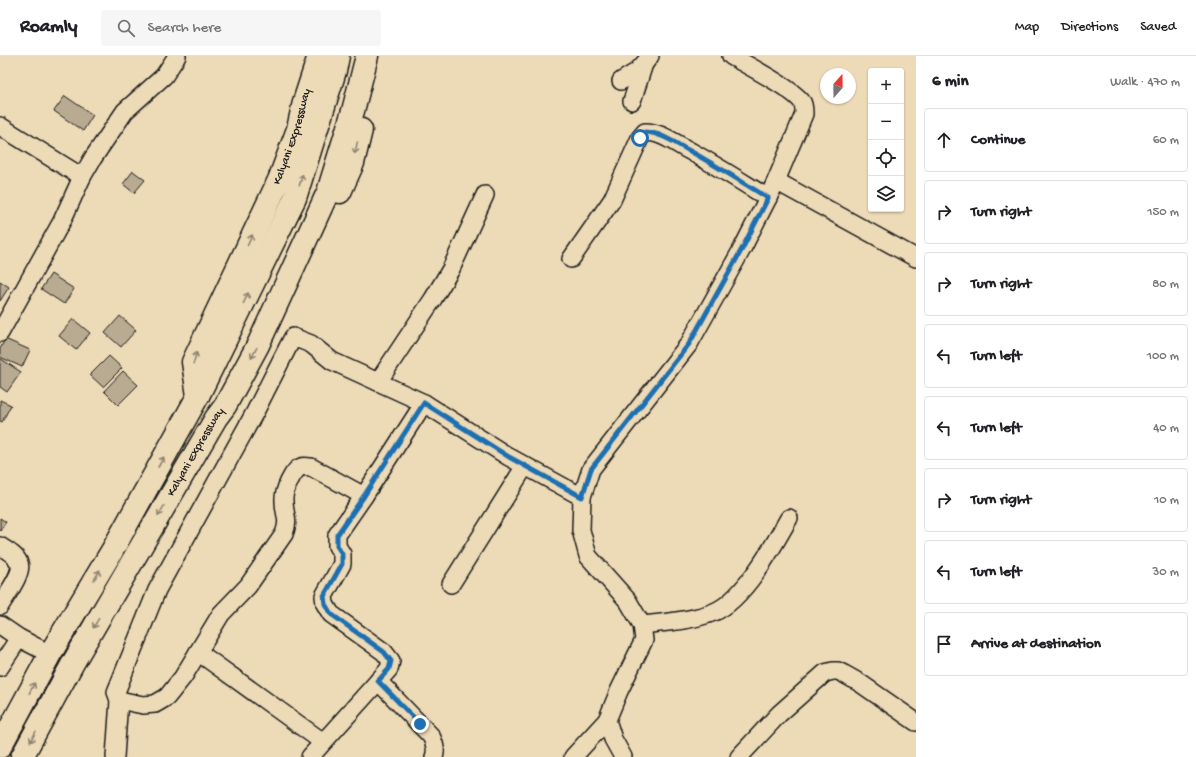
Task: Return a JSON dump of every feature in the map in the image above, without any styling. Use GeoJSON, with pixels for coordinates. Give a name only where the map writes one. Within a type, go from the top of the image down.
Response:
{"type":"FeatureCollection","features":[{"type":"Feature","properties":{"kind":"highway","name":"Kalyani Expressway"},"geometry":{"type":"LineString","coordinates":[[0,747],[50,654],[112,551],[198,396],[192,362],[279,180],[298,129],[304,102],[319,56]]}},
{"type":"Feature","properties":{"kind":"highway"},"geometry":{"type":"LineString","coordinates":[[198,396],[295,198],[335,71],[338,56]]}},
{"type":"Feature","properties":{"kind":"highway"},"geometry":{"type":"LineString","coordinates":[[225,406],[258,345],[328,192],[353,111],[367,56]]}},
{"type":"Feature","properties":{"kind":"highway","name":"Kalyani Expressway"},"geometry":{"type":"LineString","coordinates":[[22,757],[73,663],[216,418],[225,406],[242,405],[263,368],[353,163],[378,56]]}},
{"type":"Feature","properties":{"kind":"street"},"geometry":{"type":"LineString","coordinates":[[0,333],[62,221],[82,177],[125,111],[164,76],[177,56]]}},
{"type":"Feature","properties":{"kind":"street"},"geometry":{"type":"LineString","coordinates":[[573,757],[607,720],[618,691],[644,640],[642,625],[628,601],[588,556],[581,530],[582,497],[591,469],[689,344],[742,249],[768,198],[804,114],[802,102],[789,90],[731,56]]}},
{"type":"Feature","properties":{"kind":"street"},"geometry":{"type":"LineString","coordinates":[[621,81],[636,72],[647,60]]}},
{"type":"Feature","properties":{"kind":"street"},"geometry":{"type":"LineString","coordinates":[[632,101],[647,60]]}},
{"type":"Feature","properties":{"kind":"street"},"geometry":{"type":"LineString","coordinates":[[0,126],[82,177]]}},
{"type":"Feature","properties":{"kind":"street"},"geometry":{"type":"LineString","coordinates":[[571,259],[612,200],[640,138],[645,132],[653,132],[714,164],[768,198]]}},
{"type":"Feature","properties":{"kind":"street"},"geometry":{"type":"LineString","coordinates":[[776,181],[916,258]]}},
{"type":"Feature","properties":{"kind":"street"},"geometry":{"type":"LineString","coordinates":[[378,382],[451,269],[484,194]]}},
{"type":"Feature","properties":{"kind":"street"},"geometry":{"type":"LineString","coordinates":[[115,757],[119,700],[116,692],[157,590],[255,412],[293,337],[311,344],[332,360],[424,403],[509,457],[582,497]]}},
{"type":"Feature","properties":{"kind":"street"},"geometry":{"type":"LineString","coordinates":[[310,757],[389,669],[391,661],[384,652],[331,614],[325,604],[324,596],[342,564],[342,554],[337,546],[337,535],[424,403]]}},
{"type":"Feature","properties":{"kind":"street"},"geometry":{"type":"LineString","coordinates":[[119,700],[143,704],[155,704],[167,697],[183,677],[221,614],[248,586],[284,534],[288,524],[284,494],[295,471],[302,466],[311,467],[364,496]]}},
{"type":"Feature","properties":{"kind":"street"},"geometry":{"type":"LineString","coordinates":[[451,584],[525,466]]}},
{"type":"Feature","properties":{"kind":"street"},"geometry":{"type":"LineString","coordinates":[[642,625],[696,618],[715,612],[729,604],[768,554],[789,518]]}},
{"type":"Feature","properties":{"kind":"street"},"geometry":{"type":"LineString","coordinates":[[0,546],[15,556],[21,567],[0,606]]}},
{"type":"Feature","properties":{"kind":"street"},"geometry":{"type":"LineString","coordinates":[[0,625],[19,638],[50,654]]}},
{"type":"Feature","properties":{"kind":"street"},"geometry":{"type":"LineString","coordinates":[[0,668],[19,638]]}},
{"type":"Feature","properties":{"kind":"street"},"geometry":{"type":"LineString","coordinates":[[198,652],[323,742]]}},
{"type":"Feature","properties":{"kind":"street"},"geometry":{"type":"LineString","coordinates":[[739,757],[779,714],[825,673],[833,671],[860,683],[916,722]]}},
{"type":"Feature","properties":{"kind":"street"},"geometry":{"type":"LineString","coordinates":[[378,681],[431,736],[435,744],[434,757]]}},
{"type":"Feature","properties":{"kind":"street"},"geometry":{"type":"LineString","coordinates":[[607,720],[613,739],[623,757]]}},
{"type":"Feature","properties":{"kind":"building"},"geometry":{"type":"Polygon","coordinates":[[[65,96],[93,115],[83,131],[54,111],[65,96]]]}},
{"type":"Feature","properties":{"kind":"building"},"geometry":{"type":"Polygon","coordinates":[[[133,171],[145,180],[134,193],[123,184],[133,171]]]}},
{"type":"Feature","properties":{"kind":"building"},"geometry":{"type":"Polygon","coordinates":[[[51,274],[74,289],[64,304],[41,289],[51,274]]]}},
{"type":"Feature","properties":{"kind":"building"},"geometry":{"type":"Polygon","coordinates":[[[0,281],[9,287],[0,301],[0,281]]]}},
{"type":"Feature","properties":{"kind":"building"},"geometry":{"type":"Polygon","coordinates":[[[120,316],[136,330],[121,347],[105,333],[120,316]]]}},
{"type":"Feature","properties":{"kind":"building"},"geometry":{"type":"Polygon","coordinates":[[[73,319],[90,333],[76,350],[59,336],[73,319]]]}},
{"type":"Feature","properties":{"kind":"building"},"geometry":{"type":"Polygon","coordinates":[[[5,339],[30,350],[22,367],[0,357],[0,349],[5,339]]]}},
{"type":"Feature","properties":{"kind":"building"},"geometry":{"type":"Polygon","coordinates":[[[109,356],[122,368],[103,387],[90,375],[109,356]]]}},
{"type":"Feature","properties":{"kind":"building"},"geometry":{"type":"Polygon","coordinates":[[[1,359],[21,372],[7,392],[0,387],[1,359]]]}},
{"type":"Feature","properties":{"kind":"building"},"geometry":{"type":"Polygon","coordinates":[[[123,371],[138,385],[118,405],[104,391],[123,371]]]}},
{"type":"Feature","properties":{"kind":"building"},"geometry":{"type":"Polygon","coordinates":[[[0,400],[11,405],[2,422],[0,421],[0,400]]]}},
{"type":"Feature","properties":{"kind":"building"},"geometry":{"type":"Polygon","coordinates":[[[0,518],[6,522],[0,531],[0,518]]]}},
{"type":"Feature","properties":{"kind":"route"},"geometry":{"type":"LineString","coordinates":[[420,724],[378,681],[389,669],[391,661],[384,652],[331,614],[325,604],[324,596],[342,564],[342,554],[337,546],[337,535],[424,403],[509,457],[582,497],[591,469],[689,344],[742,249],[768,198],[714,164],[653,132],[645,132],[640,138]]}}]}
